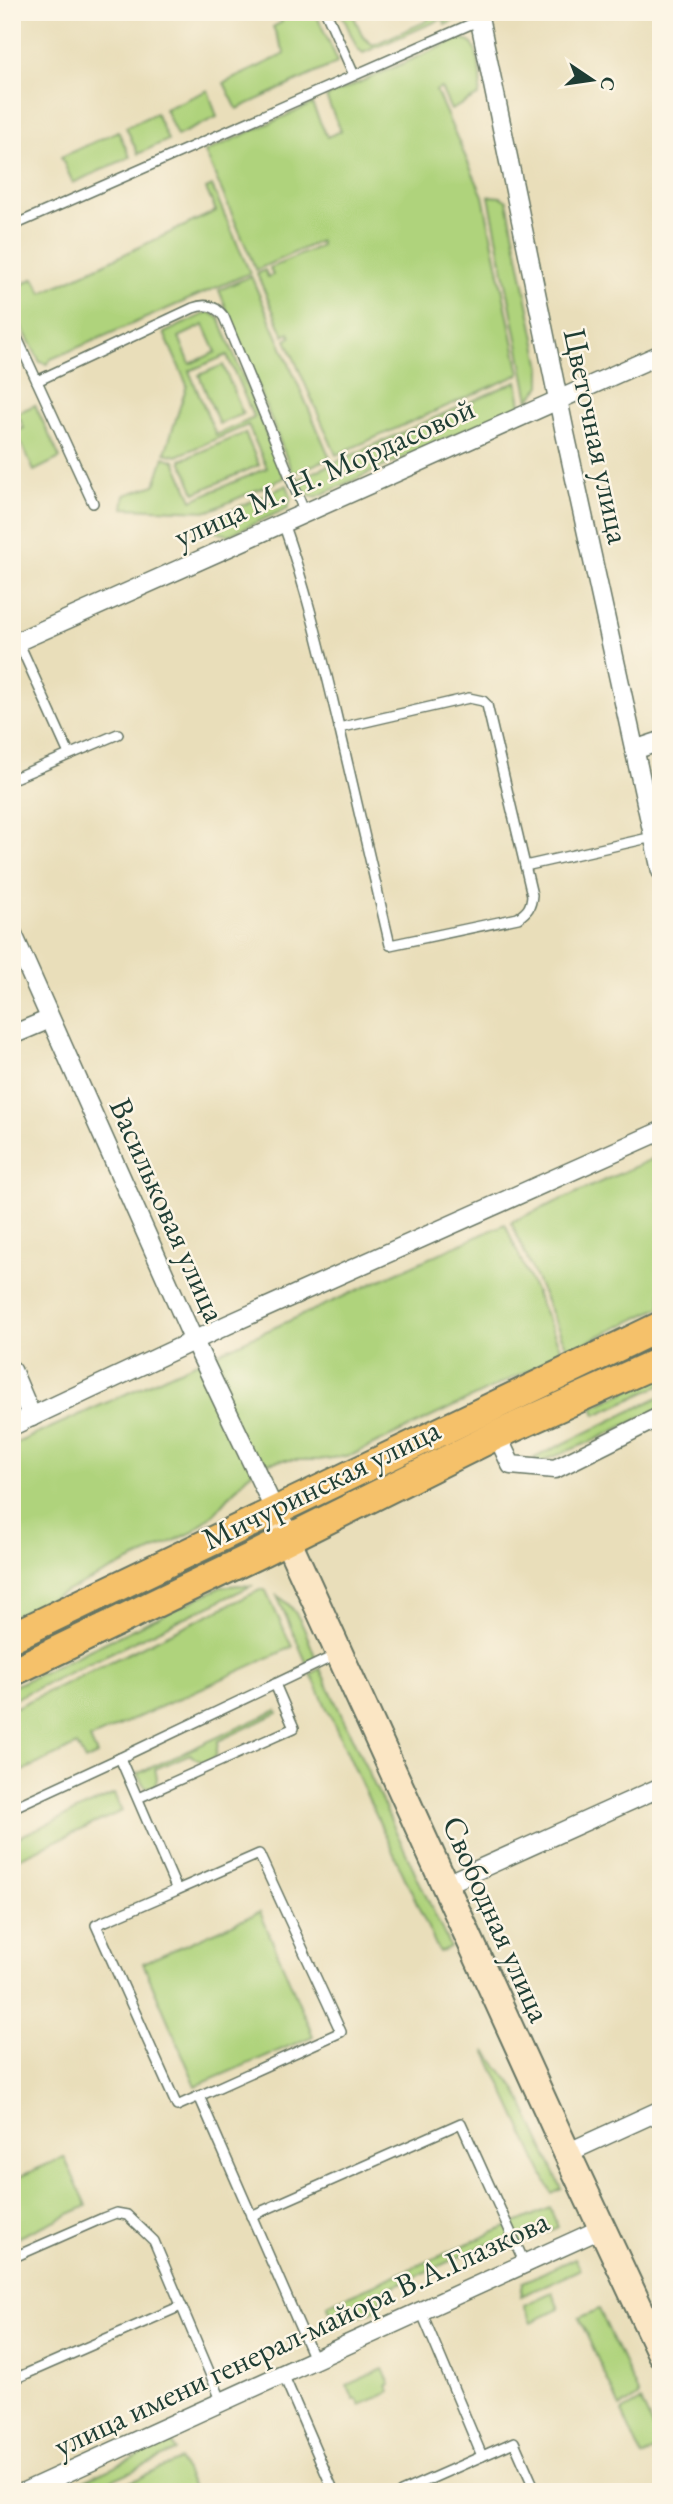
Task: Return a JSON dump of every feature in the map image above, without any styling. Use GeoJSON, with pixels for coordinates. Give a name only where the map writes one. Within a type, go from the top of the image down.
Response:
{"type":"FeatureCollection","features":[{"type":"Feature","properties":{"kind":"main road","name":"Мичуринская улица"},"geometry":{"type":"LineString","coordinates":[[12,1637],[661,1326]]}},
{"type":"Feature","properties":{"kind":"main road","name":"Мичуринская улица"},"geometry":{"type":"LineString","coordinates":[[12,1672],[496,1436],[661,1361]]}},
{"type":"Feature","properties":{"kind":"main road","name":"Свободная улица"},"geometry":{"type":"LineString","coordinates":[[275,1511],[661,2354]]}},
{"type":"Feature","properties":{"kind":"street","name":"Цветочная улица"},"geometry":{"type":"LineString","coordinates":[[479,16],[661,871]]}},
{"type":"Feature","properties":{"kind":"street","name":"улица М. Н. Мордасовой"},"geometry":{"type":"LineString","coordinates":[[15,643],[661,354]]}},
{"type":"Feature","properties":{"kind":"street"},"geometry":{"type":"LineString","coordinates":[[634,750],[661,741]]}},
{"type":"Feature","properties":{"kind":"street","name":"Васильковая улица"},"geometry":{"type":"LineString","coordinates":[[12,932],[194,1341],[275,1511]]}},
{"type":"Feature","properties":{"kind":"street"},"geometry":{"type":"LineString","coordinates":[[12,1035],[50,1019]]}},
{"type":"Feature","properties":{"kind":"street"},"geometry":{"type":"LineString","coordinates":[[12,1426],[661,1131]]}},
{"type":"Feature","properties":{"kind":"street"},"geometry":{"type":"LineString","coordinates":[[12,1370],[32,1417]]}},
{"type":"Feature","properties":{"kind":"street"},"geometry":{"type":"LineString","coordinates":[[496,1436],[511,1465],[555,1469],[661,1416]]}},
{"type":"Feature","properties":{"kind":"street"},"geometry":{"type":"LineString","coordinates":[[444,1885],[661,1787]]}},
{"type":"Feature","properties":{"kind":"street"},"geometry":{"type":"LineString","coordinates":[[567,2153],[661,2110]]}},
{"type":"Feature","properties":{"kind":"street","name":"улица имени генерал-майора В.А.Глазкова"},"geometry":{"type":"LineString","coordinates":[[24,2492],[603,2228]]}},
{"type":"Feature","properties":{"kind":"lane"},"geometry":{"type":"LineString","coordinates":[[326,12],[354,75]]}},
{"type":"Feature","properties":{"kind":"lane"},"geometry":{"type":"LineString","coordinates":[[12,226],[354,75],[479,16]]}},
{"type":"Feature","properties":{"kind":"lane"},"geometry":{"type":"LineString","coordinates":[[37,381],[193,308],[204,305],[215,308],[224,317],[306,513]]}},
{"type":"Feature","properties":{"kind":"lane"},"geometry":{"type":"LineString","coordinates":[[12,327],[93,503]]}},
{"type":"Feature","properties":{"kind":"lane"},"geometry":{"type":"LineString","coordinates":[[283,523],[301,574],[390,945],[518,918],[527,912],[532,895],[491,712],[483,701],[470,698],[339,728]]}},
{"type":"Feature","properties":{"kind":"lane"},"geometry":{"type":"LineString","coordinates":[[15,643],[69,754]]}},
{"type":"Feature","properties":{"kind":"lane"},"geometry":{"type":"LineString","coordinates":[[12,779],[118,734]]}},
{"type":"Feature","properties":{"kind":"lane"},"geometry":{"type":"LineString","coordinates":[[525,866],[653,837]]}},
{"type":"Feature","properties":{"kind":"lane"},"geometry":{"type":"LineString","coordinates":[[12,1808],[340,1654]]}},
{"type":"Feature","properties":{"kind":"lane"},"geometry":{"type":"LineString","coordinates":[[138,1798],[294,1728],[275,1684]]}},
{"type":"Feature","properties":{"kind":"lane"},"geometry":{"type":"LineString","coordinates":[[120,1758],[177,1890]]}},
{"type":"Feature","properties":{"kind":"lane"},"geometry":{"type":"LineString","coordinates":[[259,1854],[341,2032],[177,2106],[96,1925],[177,1890],[259,1854]]}},
{"type":"Feature","properties":{"kind":"lane"},"geometry":{"type":"LineString","coordinates":[[199,2096],[314,2359]]}},
{"type":"Feature","properties":{"kind":"lane"},"geometry":{"type":"LineString","coordinates":[[251,2216],[461,2123],[525,2264]]}},
{"type":"Feature","properties":{"kind":"lane"},"geometry":{"type":"LineString","coordinates":[[12,2258],[116,2213],[127,2215],[154,2241],[222,2402]]}},
{"type":"Feature","properties":{"kind":"lane"},"geometry":{"type":"LineString","coordinates":[[12,2380],[181,2306]]}},
{"type":"Feature","properties":{"kind":"lane"},"geometry":{"type":"LineString","coordinates":[[421,2311],[482,2456]]}},
{"type":"Feature","properties":{"kind":"lane"},"geometry":{"type":"LineString","coordinates":[[283,2374],[334,2492]]}},
{"type":"Feature","properties":{"kind":"lane"},"geometry":{"type":"LineString","coordinates":[[401,2492],[514,2441],[536,2492]]}},
{"type":"Feature","properties":{"kind":"green space"},"geometry":{"type":"Polygon","coordinates":[[[278,12],[315,12],[337,63],[237,109],[224,83],[285,54],[273,27],[282,22],[278,12]]]}},
{"type":"Feature","properties":{"kind":"green space"},"geometry":{"type":"Polygon","coordinates":[[[341,12],[352,12],[363,37],[373,45],[425,22],[429,19],[430,12],[464,12],[461,17],[445,25],[444,18],[363,53],[357,48],[341,12]]]}},
{"type":"Feature","properties":{"kind":"green space"},"geometry":{"type":"Polygon","coordinates":[[[461,38],[472,44],[477,55],[480,78],[478,96],[451,110],[441,88],[436,91],[483,196],[520,374],[336,455],[286,340],[291,337],[289,333],[284,336],[257,274],[265,270],[268,277],[273,275],[270,268],[321,246],[320,241],[256,270],[205,152],[312,104],[327,137],[341,131],[326,97],[461,38]]]}},
{"type":"Feature","properties":{"kind":"green space"},"geometry":{"type":"Polygon","coordinates":[[[208,90],[217,117],[177,136],[165,109],[208,90]]]}},
{"type":"Feature","properties":{"kind":"green space"},"geometry":{"type":"Polygon","coordinates":[[[156,113],[168,140],[138,154],[126,127],[156,113]]]}},
{"type":"Feature","properties":{"kind":"green space"},"geometry":{"type":"Polygon","coordinates":[[[118,131],[130,157],[73,183],[61,157],[118,131]]]}},
{"type":"Feature","properties":{"kind":"green space"},"geometry":{"type":"Polygon","coordinates":[[[212,186],[250,273],[51,359],[47,364],[40,362],[12,308],[12,290],[34,278],[42,293],[216,211],[206,189],[212,186]]]}},
{"type":"Feature","properties":{"kind":"green space"},"geometry":{"type":"Polygon","coordinates":[[[489,196],[501,197],[507,201],[541,368],[541,386],[529,400],[489,196]]]}},
{"type":"Feature","properties":{"kind":"green space"},"geometry":{"type":"Polygon","coordinates":[[[251,276],[330,458],[293,474],[219,290],[251,276]]]}},
{"type":"Feature","properties":{"kind":"green space"},"geometry":{"type":"Polygon","coordinates":[[[209,312],[219,318],[284,478],[209,511],[123,508],[125,495],[155,485],[164,457],[175,461],[192,500],[267,468],[248,425],[177,456],[165,453],[187,385],[164,333],[209,312]],[[204,325],[179,337],[190,364],[216,352],[204,325]],[[227,355],[189,371],[216,435],[254,418],[227,355]]]}},
{"type":"Feature","properties":{"kind":"green space"},"geometry":{"type":"Polygon","coordinates":[[[223,365],[243,414],[219,424],[199,375],[223,365]]]}},
{"type":"Feature","properties":{"kind":"green space"},"geometry":{"type":"Polygon","coordinates":[[[517,381],[521,405],[316,497],[304,493],[296,480],[517,381]]]}},
{"type":"Feature","properties":{"kind":"green space"},"geometry":{"type":"Polygon","coordinates":[[[35,405],[60,458],[34,471],[16,432],[24,428],[17,413],[35,405]]]}},
{"type":"Feature","properties":{"kind":"green space"},"geometry":{"type":"Polygon","coordinates":[[[245,433],[259,465],[195,493],[181,460],[245,433]]]}},
{"type":"Feature","properties":{"kind":"green space"},"geometry":{"type":"Polygon","coordinates":[[[287,485],[291,497],[288,508],[229,535],[215,532],[210,520],[287,485]]]}},
{"type":"Feature","properties":{"kind":"green space"},"geometry":{"type":"Polygon","coordinates":[[[661,1155],[661,1307],[568,1351],[511,1222],[661,1155]]]}},
{"type":"Feature","properties":{"kind":"green space"},"geometry":{"type":"Polygon","coordinates":[[[505,1224],[563,1354],[352,1455],[262,1464],[246,1477],[217,1511],[191,1533],[12,1617],[12,1445],[505,1224]]]}},
{"type":"Feature","properties":{"kind":"green space"},"geometry":{"type":"Polygon","coordinates":[[[661,1375],[661,1385],[596,1415],[593,1407],[661,1375]]]}},
{"type":"Feature","properties":{"kind":"green space"},"geometry":{"type":"Polygon","coordinates":[[[661,1396],[661,1408],[541,1462],[534,1458],[661,1396]]]}},
{"type":"Feature","properties":{"kind":"green space"},"geometry":{"type":"Polygon","coordinates":[[[223,1550],[225,1554],[12,1658],[12,1648],[223,1550]]]}},
{"type":"Feature","properties":{"kind":"green space"},"geometry":{"type":"Polygon","coordinates":[[[251,1586],[12,1700],[12,1687],[221,1587],[251,1586]]]}},
{"type":"Feature","properties":{"kind":"green space"},"geometry":{"type":"Polygon","coordinates":[[[262,1589],[266,1591],[292,1647],[90,1739],[97,1755],[85,1761],[77,1745],[12,1776],[12,1709],[262,1589]]]}},
{"type":"Feature","properties":{"kind":"green space"},"geometry":{"type":"Polygon","coordinates":[[[277,1596],[292,1608],[306,1633],[316,1659],[307,1664],[277,1596]]]}},
{"type":"Feature","properties":{"kind":"green space"},"geometry":{"type":"Polygon","coordinates":[[[320,1669],[450,1947],[439,1952],[311,1674],[320,1669]]]}},
{"type":"Feature","properties":{"kind":"green space"},"geometry":{"type":"Polygon","coordinates":[[[277,1710],[278,1713],[218,1741],[216,1756],[209,1760],[199,1761],[190,1754],[155,1769],[157,1780],[153,1787],[145,1787],[137,1774],[277,1710]]]}},
{"type":"Feature","properties":{"kind":"green space"},"geometry":{"type":"Polygon","coordinates":[[[114,1794],[122,1811],[12,1861],[12,1840],[114,1794]]]}},
{"type":"Feature","properties":{"kind":"green space"},"geometry":{"type":"Polygon","coordinates":[[[260,1912],[313,2036],[196,2086],[143,1963],[260,1912]]]}},
{"type":"Feature","properties":{"kind":"green space"},"geometry":{"type":"Polygon","coordinates":[[[485,2050],[516,2089],[562,2189],[552,2194],[485,2050]]]}},
{"type":"Feature","properties":{"kind":"green space"},"geometry":{"type":"Polygon","coordinates":[[[64,2157],[87,2206],[12,2240],[12,2180],[64,2157]]]}},
{"type":"Feature","properties":{"kind":"green space"},"geometry":{"type":"Polygon","coordinates":[[[550,2208],[558,2227],[502,2252],[494,2251],[488,2244],[381,2292],[381,2304],[376,2310],[342,2323],[334,2319],[327,2305],[550,2208]]]}},
{"type":"Feature","properties":{"kind":"green space"},"geometry":{"type":"Polygon","coordinates":[[[575,2258],[581,2269],[521,2296],[523,2282],[575,2258]]]}},
{"type":"Feature","properties":{"kind":"green space"},"geometry":{"type":"Polygon","coordinates":[[[552,2292],[559,2309],[532,2322],[524,2305],[552,2292]]]}},
{"type":"Feature","properties":{"kind":"green space"},"geometry":{"type":"Polygon","coordinates":[[[599,2309],[639,2396],[620,2408],[579,2318],[599,2309]]]}},
{"type":"Feature","properties":{"kind":"green space"},"geometry":{"type":"Polygon","coordinates":[[[383,2369],[390,2384],[387,2385],[390,2392],[360,2405],[357,2399],[354,2400],[347,2385],[383,2369]]]}},
{"type":"Feature","properties":{"kind":"green space"},"geometry":{"type":"Polygon","coordinates":[[[641,2401],[661,2445],[661,2448],[642,2457],[622,2412],[641,2401]]]}},
{"type":"Feature","properties":{"kind":"green space"},"geometry":{"type":"Polygon","coordinates":[[[172,2441],[176,2451],[86,2492],[57,2492],[172,2441]]]}},
{"type":"Feature","properties":{"kind":"green space"},"geometry":{"type":"Polygon","coordinates":[[[180,2460],[195,2492],[108,2492],[180,2460]]]}}]}
